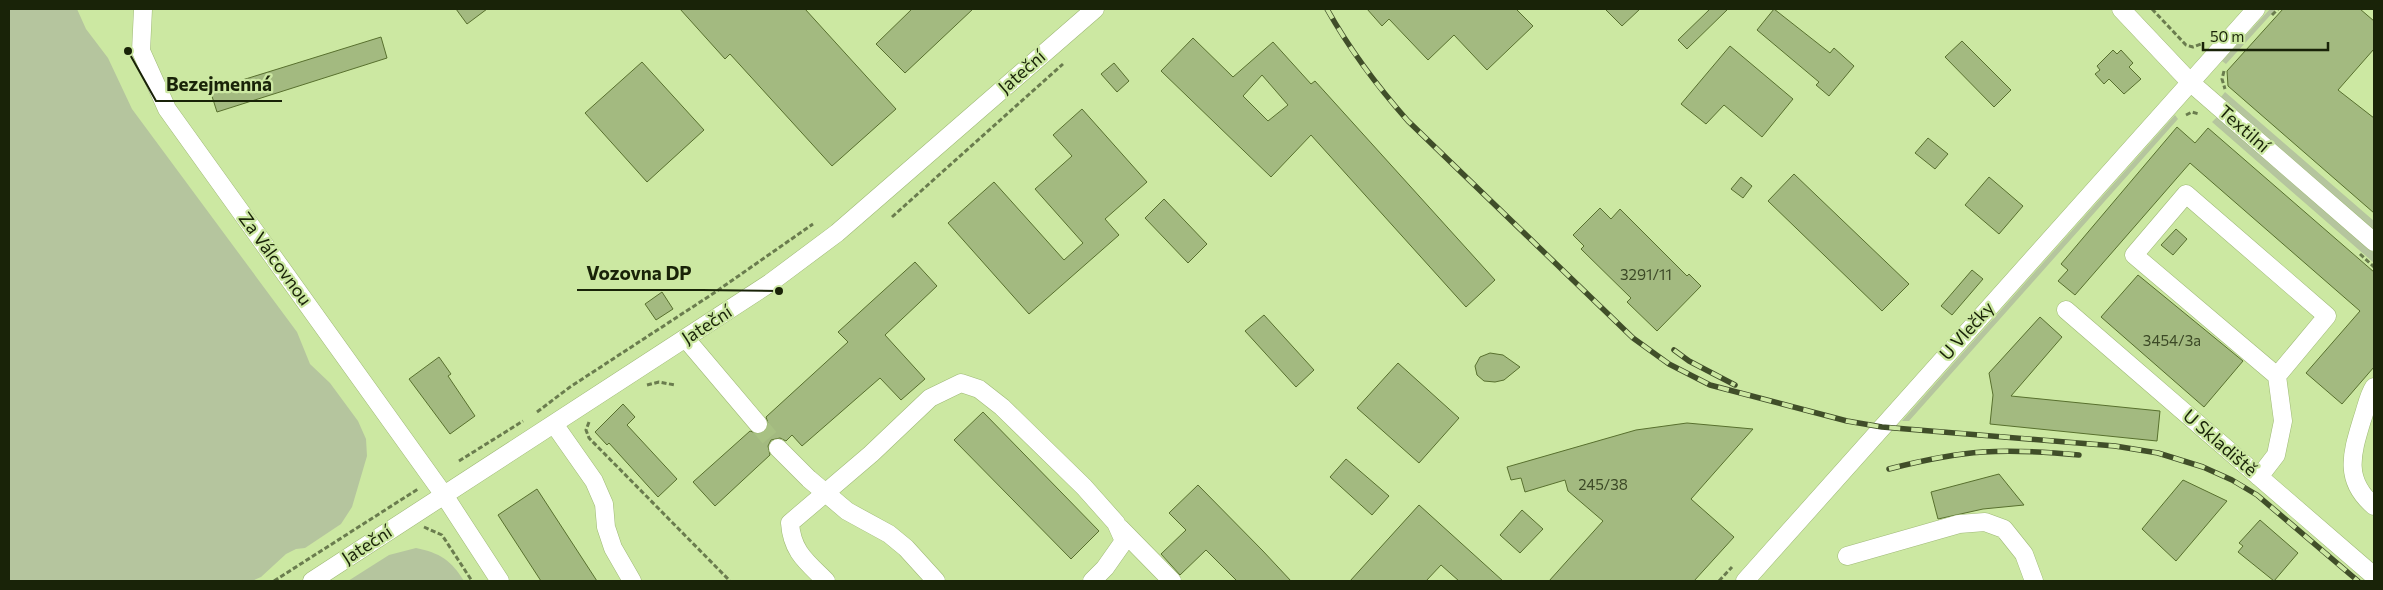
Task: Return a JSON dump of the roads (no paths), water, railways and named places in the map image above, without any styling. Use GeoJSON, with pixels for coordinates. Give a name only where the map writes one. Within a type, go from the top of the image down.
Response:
{"type":"FeatureCollection","features":[{"type":"Feature","properties":{"kind":"street","name":"Za Válcovnou"},"geometry":{"type":"LineString","coordinates":[[143,9],[141,51],[167,109],[444,495],[500,581]]}},
{"type":"Feature","properties":{"kind":"street","name":"Jateční"},"geometry":{"type":"LineString","coordinates":[[312,581],[770,284],[837,232],[1095,9]]}},
{"type":"Feature","properties":{"kind":"street","name":"Textilní"},"geometry":{"type":"LineString","coordinates":[[2121,9],[2190,82],[2374,242]]}},
{"type":"Feature","properties":{"kind":"street","name":"U Vlečky"},"geometry":{"type":"LineString","coordinates":[[1745,581],[2256,9]]}},
{"type":"Feature","properties":{"kind":"street"},"geometry":{"type":"LineString","coordinates":[[2259,477],[2276,455],[2283,421],[2277,376],[2134,255],[2186,194],[2327,316],[2277,376]]}},
{"type":"Feature","properties":{"kind":"street","name":"U Skladiště"},"geometry":{"type":"LineString","coordinates":[[2066,310],[2374,576]]}},
{"type":"Feature","properties":{"kind":"street"},"geometry":{"type":"LineString","coordinates":[[686,339],[758,424]]}},
{"type":"Feature","properties":{"kind":"street"},"geometry":{"type":"LineString","coordinates":[[826,581],[797,552],[791,536],[790,524],[930,398],[961,383],[979,388],[1002,407],[1084,488],[1172,581]]}},
{"type":"Feature","properties":{"kind":"street"},"geometry":{"type":"LineString","coordinates":[[2373,391],[2353,448],[2352,467],[2356,484],[2374,506]]}},
{"type":"Feature","properties":{"kind":"street"},"geometry":{"type":"LineString","coordinates":[[554,424],[594,481],[604,504],[606,527],[613,548],[632,581]]}},
{"type":"Feature","properties":{"kind":"street"},"geometry":{"type":"LineString","coordinates":[[778,448],[847,510],[889,534],[906,548],[936,581]]}},
{"type":"Feature","properties":{"kind":"street"},"geometry":{"type":"LineString","coordinates":[[1847,556],[1959,524],[1985,522],[2004,529],[2024,554],[2034,581]]}},
{"type":"Feature","properties":{"kind":"street"},"geometry":{"type":"LineString","coordinates":[[1092,581],[1105,568],[1124,541],[1116,523]]}},
{"type":"Feature","properties":{"kind":"tunnel"},"geometry":{"type":"LineString","coordinates":[[758,424],[778,448]]}},
{"type":"Feature","properties":{"kind":"railway"},"geometry":{"type":"LineString","coordinates":[[1327,9],[1364,67],[1408,121],[1633,338],[1669,364],[1710,385],[1847,421],[1882,427],[2115,446],[2158,453],[2203,467],[2232,480],[2257,495],[2358,581]]}},
{"type":"Feature","properties":{"kind":"railway"},"geometry":{"type":"LineString","coordinates":[[1674,350],[1689,361],[1735,385]]}},
{"type":"Feature","properties":{"kind":"railway"},"geometry":{"type":"LineString","coordinates":[[1889,469],[1936,458],[1983,452],[2007,451],[2079,455]]}},
{"type":"Feature","properties":{"kind":"place","name":"Bezejmenná"},"geometry":{"type":"Point","coordinates":[128,51]}},
{"type":"Feature","properties":{"kind":"place","name":"Vozovna DP"},"geometry":{"type":"Point","coordinates":[779,291]}}]}
